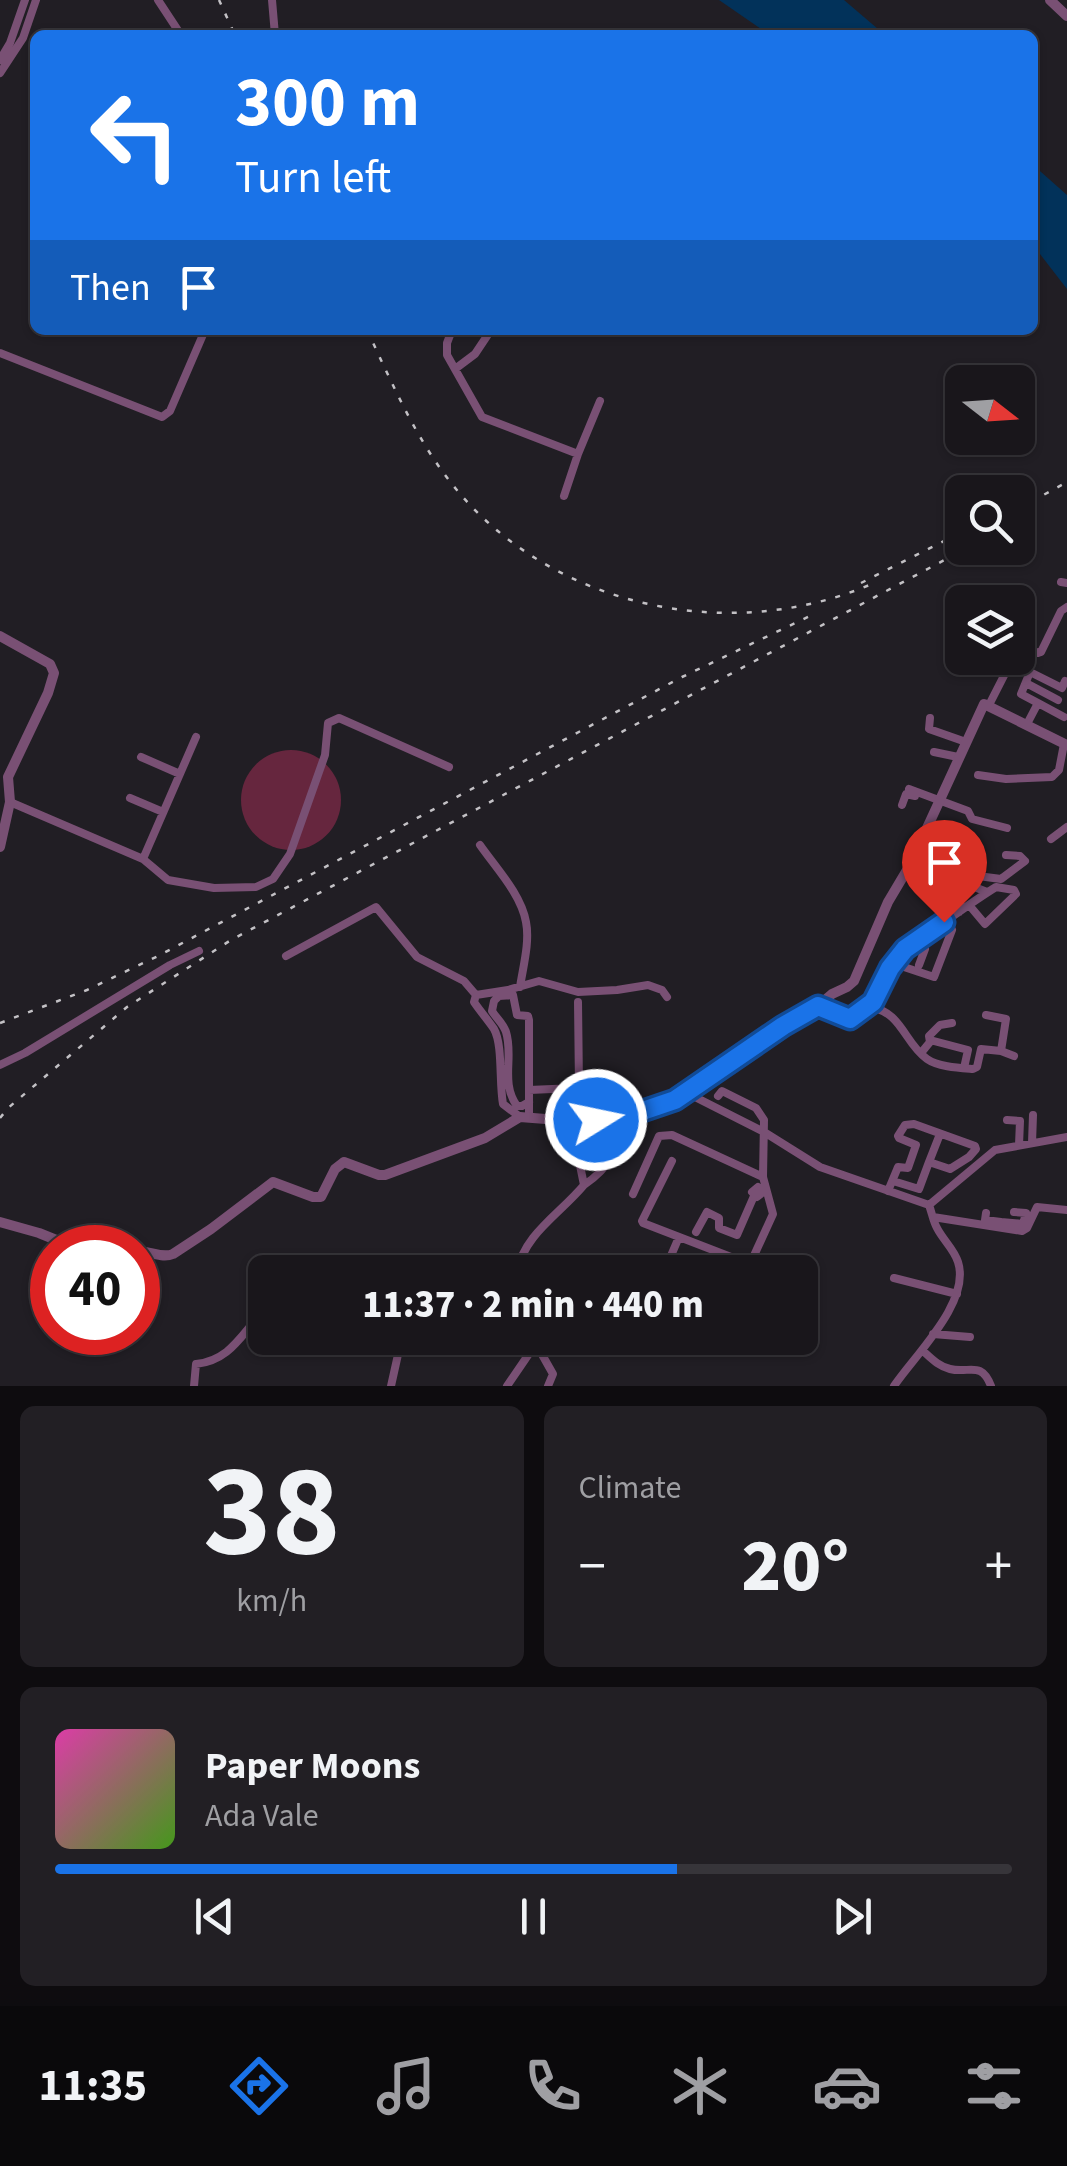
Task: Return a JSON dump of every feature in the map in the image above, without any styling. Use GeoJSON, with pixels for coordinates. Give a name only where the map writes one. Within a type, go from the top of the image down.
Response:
{"type":"FeatureCollection","features":[{"type":"Feature","properties":{"kind":"street"},"geometry":{"type":"LineString","coordinates":[[0,60],[25,0]]}},
{"type":"Feature","properties":{"kind":"street"},"geometry":{"type":"LineString","coordinates":[[0,73],[23,38],[36,0]]}},
{"type":"Feature","properties":{"kind":"street"},"geometry":{"type":"LineString","coordinates":[[158,0],[178,30]]}},
{"type":"Feature","properties":{"kind":"street"},"geometry":{"type":"LineString","coordinates":[[272,0],[275,30]]}},
{"type":"Feature","properties":{"kind":"street"},"geometry":{"type":"LineString","coordinates":[[1050,0],[1067,16]]}},
{"type":"Feature","properties":{"kind":"street"},"geometry":{"type":"LineString","coordinates":[[0,353],[162,417],[170,411],[203,335]]}},
{"type":"Feature","properties":{"kind":"street"},"geometry":{"type":"LineString","coordinates":[[450,335],[448,355],[482,417],[578,454]]}},
{"type":"Feature","properties":{"kind":"street"},"geometry":{"type":"LineString","coordinates":[[455,369],[475,354],[488,335]]}},
{"type":"Feature","properties":{"kind":"street"},"geometry":{"type":"LineString","coordinates":[[564,496],[600,401]]}},
{"type":"Feature","properties":{"kind":"street"},"geometry":{"type":"LineString","coordinates":[[1035,651],[1044,646],[1060,611],[1067,607]]}},
{"type":"Feature","properties":{"kind":"street"},"geometry":{"type":"LineString","coordinates":[[0,636],[50,664],[54,673],[8,777],[10,802],[0,846]]}},
{"type":"Feature","properties":{"kind":"street"},"geometry":{"type":"LineString","coordinates":[[1053,711],[1064,685],[1032,672],[1021,694],[1053,711],[1064,716]]}},
{"type":"Feature","properties":{"kind":"street"},"geometry":{"type":"LineString","coordinates":[[989,705],[1004,675]]}},
{"type":"Feature","properties":{"kind":"street"},"geometry":{"type":"LineString","coordinates":[[1026,683],[1058,700]]}},
{"type":"Feature","properties":{"kind":"street"},"geometry":{"type":"LineString","coordinates":[[1028,724],[1038,703]]}},
{"type":"Feature","properties":{"kind":"street"},"geometry":{"type":"LineString","coordinates":[[476,995],[474,1002],[496,1032],[504,1104],[525,1116],[584,1122],[622,1118],[664,1104],[854,980],[984,704],[1066,744],[1059,770],[1052,777],[1006,779],[978,775]]}},
{"type":"Feature","properties":{"kind":"street"},"geometry":{"type":"LineString","coordinates":[[10,802],[142,859],[168,880],[214,888],[256,887],[273,880],[290,854],[325,756],[328,723],[339,718],[448,768]]}},
{"type":"Feature","properties":{"kind":"street"},"geometry":{"type":"LineString","coordinates":[[930,718],[928,727],[966,742]]}},
{"type":"Feature","properties":{"kind":"street"},"geometry":{"type":"LineString","coordinates":[[142,859],[196,737]]}},
{"type":"Feature","properties":{"kind":"street"},"geometry":{"type":"LineString","coordinates":[[934,752],[958,758]]}},
{"type":"Feature","properties":{"kind":"street"},"geometry":{"type":"LineString","coordinates":[[140,757],[180,774]]}},
{"type":"Feature","properties":{"kind":"street"},"geometry":{"type":"LineString","coordinates":[[902,804],[911,792],[968,811],[972,820],[1007,828]]}},
{"type":"Feature","properties":{"kind":"street"},"geometry":{"type":"LineString","coordinates":[[130,798],[163,812]]}},
{"type":"Feature","properties":{"kind":"street"},"geometry":{"type":"LineString","coordinates":[[1051,839],[1067,827]]}},
{"type":"Feature","properties":{"kind":"street"},"geometry":{"type":"LineString","coordinates":[[480,845],[514,892],[526,920],[520,987]]}},
{"type":"Feature","properties":{"kind":"street"},"geometry":{"type":"LineString","coordinates":[[1006,854],[1026,861],[1031,875]]}},
{"type":"Feature","properties":{"kind":"street"},"geometry":{"type":"LineString","coordinates":[[1000,879],[1026,861]]}},
{"type":"Feature","properties":{"kind":"street"},"geometry":{"type":"LineString","coordinates":[[910,864],[1000,879],[1014,886]]}},
{"type":"Feature","properties":{"kind":"street"},"geometry":{"type":"LineString","coordinates":[[959,912],[962,888],[972,886],[988,892]]}},
{"type":"Feature","properties":{"kind":"street"},"geometry":{"type":"LineString","coordinates":[[818,1006],[850,1019],[869,1007],[905,949],[945,921],[988,892],[999,886],[1016,894],[985,924],[969,905]]}},
{"type":"Feature","properties":{"kind":"street"},"geometry":{"type":"LineString","coordinates":[[286,956],[376,907],[417,957],[464,981],[476,995]]}},
{"type":"Feature","properties":{"kind":"street"},"geometry":{"type":"LineString","coordinates":[[945,921],[961,939]]}},
{"type":"Feature","properties":{"kind":"street"},"geometry":{"type":"LineString","coordinates":[[894,964],[934,977],[952,930]]}},
{"type":"Feature","properties":{"kind":"street"},"geometry":{"type":"LineString","coordinates":[[913,943],[924,949],[920,965]]}},
{"type":"Feature","properties":{"kind":"street"},"geometry":{"type":"LineString","coordinates":[[0,1064],[25,1053],[170,964],[199,951]]}},
{"type":"Feature","properties":{"kind":"street"},"geometry":{"type":"LineString","coordinates":[[476,995],[540,981],[578,992],[648,986],[662,990],[667,997]]}},
{"type":"Feature","properties":{"kind":"street"},"geometry":{"type":"LineString","coordinates":[[160,1254],[173,1254],[273,1182],[320,1197],[335,1168],[344,1162],[385,1175],[485,1138],[525,1116],[528,1102],[529,1090],[528,1016],[515,1013],[513,995],[499,996],[492,1011],[506,1029],[507,1086],[517,1106],[528,1102]]}},
{"type":"Feature","properties":{"kind":"street"},"geometry":{"type":"LineString","coordinates":[[529,1090],[579,1086],[578,1002]]}},
{"type":"Feature","properties":{"kind":"street"},"geometry":{"type":"LineString","coordinates":[[869,1007],[887,1012],[932,1062],[976,1069],[981,1049],[1014,1056]]}},
{"type":"Feature","properties":{"kind":"street"},"geometry":{"type":"LineString","coordinates":[[986,1015],[1006,1020],[1001,1051]]}},
{"type":"Feature","properties":{"kind":"street"},"geometry":{"type":"LineString","coordinates":[[921,1053],[940,1025],[952,1023]]}},
{"type":"Feature","properties":{"kind":"street"},"geometry":{"type":"LineString","coordinates":[[930,1040],[968,1050],[964,1068]]}},
{"type":"Feature","properties":{"kind":"street"},"geometry":{"type":"LineString","coordinates":[[696,1232],[707,1212],[718,1218],[719,1228],[736,1235],[760,1186],[764,1120],[756,1108],[722,1090],[718,1096]]}},
{"type":"Feature","properties":{"kind":"street"},"geometry":{"type":"LineString","coordinates":[[686,1093],[764,1132],[820,1167],[929,1205]]}},
{"type":"Feature","properties":{"kind":"street"},"geometry":{"type":"LineString","coordinates":[[1032,1140],[1033,1116]]}},
{"type":"Feature","properties":{"kind":"street"},"geometry":{"type":"LineString","coordinates":[[522,1255],[541,1228],[608,1165],[622,1118]]}},
{"type":"Feature","properties":{"kind":"street"},"geometry":{"type":"LineString","coordinates":[[1007,1120],[1019,1120],[1019,1141]]}},
{"type":"Feature","properties":{"kind":"street"},"geometry":{"type":"LineString","coordinates":[[584,1122],[576,1146],[584,1185]]}},
{"type":"Feature","properties":{"kind":"street"},"geometry":{"type":"LineString","coordinates":[[888,1191],[898,1168],[908,1168],[916,1144],[899,1138],[906,1125],[914,1124],[976,1148],[950,1168],[929,1162]]}},
{"type":"Feature","properties":{"kind":"street"},"geometry":{"type":"LineString","coordinates":[[914,1200],[940,1134]]}},
{"type":"Feature","properties":{"kind":"street"},"geometry":{"type":"LineString","coordinates":[[633,1194],[659,1136],[672,1135],[760,1186],[773,1214],[752,1260],[744,1262],[643,1223],[672,1161]]}},
{"type":"Feature","properties":{"kind":"street"},"geometry":{"type":"LineString","coordinates":[[929,1205],[995,1150],[1019,1141],[1067,1138]]}},
{"type":"Feature","properties":{"kind":"street"},"geometry":{"type":"LineString","coordinates":[[892,1181],[919,1189]]}},
{"type":"Feature","properties":{"kind":"street"},"geometry":{"type":"LineString","coordinates":[[894,1386],[933,1334],[960,1287],[958,1258],[936,1226],[929,1205]]}},
{"type":"Feature","properties":{"kind":"street"},"geometry":{"type":"LineString","coordinates":[[986,1214],[986,1220],[1009,1223],[1022,1231],[1037,1206],[1067,1210]]}},
{"type":"Feature","properties":{"kind":"street"},"geometry":{"type":"LineString","coordinates":[[933,1217],[1009,1223]]}},
{"type":"Feature","properties":{"kind":"street"},"geometry":{"type":"LineString","coordinates":[[0,1222],[30,1230]]}},
{"type":"Feature","properties":{"kind":"street"},"geometry":{"type":"LineString","coordinates":[[672,1255],[680,1237]]}},
{"type":"Feature","properties":{"kind":"street"},"geometry":{"type":"LineString","coordinates":[[894,1278],[957,1294]]}},
{"type":"Feature","properties":{"kind":"street"},"geometry":{"type":"LineString","coordinates":[[194,1386],[196,1364],[208,1363],[234,1347],[248,1330]]}},
{"type":"Feature","properties":{"kind":"street"},"geometry":{"type":"LineString","coordinates":[[933,1334],[970,1338]]}},
{"type":"Feature","properties":{"kind":"street"},"geometry":{"type":"LineString","coordinates":[[922,1350],[945,1368],[974,1368],[983,1372],[991,1386]]}},
{"type":"Feature","properties":{"kind":"street"},"geometry":{"type":"LineString","coordinates":[[391,1386],[398,1355]]}},
{"type":"Feature","properties":{"kind":"street"},"geometry":{"type":"LineString","coordinates":[[507,1386],[524,1355]]}},
{"type":"Feature","properties":{"kind":"street"},"geometry":{"type":"LineString","coordinates":[[541,1355],[553,1374],[548,1386]]}},
{"type":"Feature","properties":{"kind":"shaded area"},"geometry":{"type":"Polygon","coordinates":[[[291,750],[310,754],[326,765],[337,781],[341,800],[337,819],[326,835],[310,846],[291,850],[272,846],[256,835],[245,819],[241,800],[245,781],[256,765],[272,754],[291,750]]]}},
{"type":"Feature","properties":{"kind":"water"},"geometry":{"type":"Polygon","coordinates":[[[719,0],[844,0],[879,30],[763,30],[719,0]]]}},
{"type":"Feature","properties":{"kind":"water"},"geometry":{"type":"Polygon","coordinates":[[[1038,169],[1067,195],[1067,289],[1038,251],[1038,169]]]}},
{"type":"Feature","properties":{"kind":"railway"},"geometry":{"type":"LineString","coordinates":[[219,0],[233,30]]}},
{"type":"Feature","properties":{"kind":"railway"},"geometry":{"type":"LineString","coordinates":[[369,335],[407,412],[442,471],[497,530],[543,563],[595,588],[649,604],[706,612],[763,611],[820,602],[874,583]]}},
{"type":"Feature","properties":{"kind":"railway"},"geometry":{"type":"LineString","coordinates":[[1035,500],[1067,482]]}},
{"type":"Feature","properties":{"kind":"railway"},"geometry":{"type":"LineString","coordinates":[[861,583],[945,541]]}},
{"type":"Feature","properties":{"kind":"railway"},"geometry":{"type":"LineString","coordinates":[[0,1118],[127,1007],[231,940],[945,560]]}},
{"type":"Feature","properties":{"kind":"railway"},"geometry":{"type":"LineString","coordinates":[[0,1023],[87,990],[158,956],[682,677],[812,615]]}},
{"type":"Feature","properties":{"kind":"route"},"geometry":{"type":"LineString","coordinates":[[596,1120],[622,1118],[675,1100],[818,1006],[850,1019],[854,1017],[873,1002],[890,968],[905,949],[944,922]]}}]}
